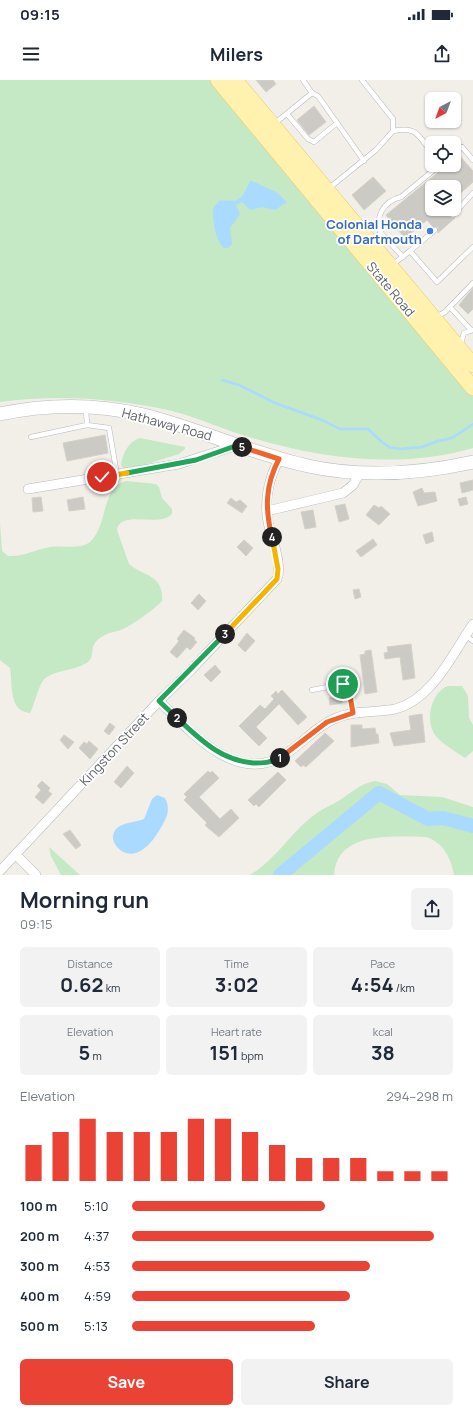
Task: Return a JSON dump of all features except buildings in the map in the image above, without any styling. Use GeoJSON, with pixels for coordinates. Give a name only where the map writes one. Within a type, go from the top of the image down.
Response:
{"type":"FeatureCollection","features":[{"type":"Feature","properties":{"kind":"main road","name":"State Road"},"geometry":{"type":"LineString","coordinates":[[218,80],[321,194],[375,237],[397,262],[434,319],[473,365]]}},
{"type":"Feature","properties":{"kind":"main road","name":"State Road"},"geometry":{"type":"LineString","coordinates":[[236,80],[273,125],[321,194],[473,388]]}},
{"type":"Feature","properties":{"kind":"main road","name":"Hathaway Road"},"geometry":{"type":"LineString","coordinates":[[0,414],[39,407],[85,407],[142,415],[279,459],[322,469],[360,473],[414,472],[473,462]]}},
{"type":"Feature","properties":{"kind":"street"},"geometry":{"type":"LineString","coordinates":[[28,488],[116,475],[196,460],[238,445]]}},
{"type":"Feature","properties":{"kind":"street","name":"Kingston Street"},"geometry":{"type":"LineString","coordinates":[[0,871],[159,701],[191,670],[277,579],[278,566],[267,511],[270,480],[279,459]]}},
{"type":"Feature","properties":{"kind":"street"},"geometry":{"type":"LineString","coordinates":[[267,511],[343,493],[353,485],[360,473]]}},
{"type":"Feature","properties":{"kind":"street"},"geometry":{"type":"LineString","coordinates":[[159,701],[207,745],[220,754],[236,760],[259,763],[272,762],[288,753],[327,722],[353,713],[390,710],[414,701],[430,687],[469,638],[473,624]]}},
{"type":"Feature","properties":{"kind":"street"},"geometry":{"type":"LineString","coordinates":[[16,855],[36,875]]}},
{"type":"Feature","properties":{"kind":"lane"},"geometry":{"type":"LineString","coordinates":[[304,80],[312,93],[318,96],[338,123],[364,161]]}},
{"type":"Feature","properties":{"kind":"lane"},"geometry":{"type":"LineString","coordinates":[[362,80],[393,119],[392,131]]}},
{"type":"Feature","properties":{"kind":"lane"},"geometry":{"type":"LineString","coordinates":[[273,125],[312,93]]}},
{"type":"Feature","properties":{"kind":"lane"},"geometry":{"type":"LineString","coordinates":[[287,114],[308,139],[314,142],[338,123]]}},
{"type":"Feature","properties":{"kind":"lane"},"geometry":{"type":"LineString","coordinates":[[321,194],[364,161],[392,131],[404,128],[415,132],[425,144]]}},
{"type":"Feature","properties":{"kind":"lane"},"geometry":{"type":"LineString","coordinates":[[461,148],[462,147],[473,160]]}},
{"type":"Feature","properties":{"kind":"lane"},"geometry":{"type":"LineString","coordinates":[[375,237],[378,226],[378,217],[381,211],[394,199],[401,197],[431,172]]}},
{"type":"Feature","properties":{"kind":"lane"},"geometry":{"type":"LineString","coordinates":[[461,206],[473,193]]}},
{"type":"Feature","properties":{"kind":"lane"},"geometry":{"type":"LineString","coordinates":[[397,262],[435,230]]}},
{"type":"Feature","properties":{"kind":"lane"},"geometry":{"type":"LineString","coordinates":[[410,251],[437,282],[473,247]]}},
{"type":"Feature","properties":{"kind":"lane"},"geometry":{"type":"LineString","coordinates":[[434,319],[450,307],[473,283]]}},
{"type":"Feature","properties":{"kind":"lane"},"geometry":{"type":"LineString","coordinates":[[450,307],[472,330],[463,335],[460,349]]}},
{"type":"Feature","properties":{"kind":"lane"},"geometry":{"type":"LineString","coordinates":[[85,407],[87,425]]}},
{"type":"Feature","properties":{"kind":"lane"},"geometry":{"type":"LineString","coordinates":[[30,437],[87,425],[109,428],[116,475]]}},
{"type":"Feature","properties":{"kind":"lane"},"geometry":{"type":"LineString","coordinates":[[312,690],[343,684],[349,690],[353,713]]}},
{"type":"Feature","properties":{"kind":"green space"},"geometry":{"type":"Polygon","coordinates":[[[0,80],[211,80],[473,396],[473,448],[418,458],[390,460],[362,459],[334,456],[279,445],[242,435],[172,411],[129,403],[108,400],[64,398],[43,398],[0,402],[0,80]]]}},
{"type":"Feature","properties":{"kind":"green space"},"geometry":{"type":"Polygon","coordinates":[[[140,438],[185,447],[185,449],[179,454],[131,469],[123,468],[121,465],[127,448],[140,438]]]}},
{"type":"Feature","properties":{"kind":"green space"},"geometry":{"type":"Polygon","coordinates":[[[126,481],[156,484],[159,487],[162,498],[172,509],[172,514],[166,518],[132,519],[120,524],[117,530],[129,564],[156,581],[162,592],[162,601],[132,624],[98,639],[93,646],[91,658],[84,665],[51,675],[46,678],[40,686],[30,713],[23,711],[18,707],[13,696],[10,668],[0,660],[0,523],[2,551],[8,556],[24,554],[50,547],[81,546],[90,542],[96,535],[112,491],[118,485],[126,481]]]}},
{"type":"Feature","properties":{"kind":"green space"},"geometry":{"type":"Polygon","coordinates":[[[448,686],[462,686],[468,696],[469,718],[473,725],[473,751],[465,758],[435,735],[430,722],[431,707],[437,694],[448,686]]]}},
{"type":"Feature","properties":{"kind":"green space"},"geometry":{"type":"Polygon","coordinates":[[[375,781],[387,784],[400,795],[442,797],[473,807],[473,875],[454,875],[451,863],[442,847],[432,839],[426,837],[384,837],[356,843],[345,850],[338,860],[334,875],[250,875],[269,861],[308,820],[317,813],[358,788],[375,781]]]}},
{"type":"Feature","properties":{"kind":"green space"},"geometry":{"type":"Polygon","coordinates":[[[49,847],[80,875],[61,875],[51,856],[49,847]]]}},
{"type":"Feature","properties":{"kind":"water"},"geometry":{"type":"Polygon","coordinates":[[[250,181],[276,192],[287,202],[275,210],[262,207],[250,210],[242,202],[236,205],[240,214],[230,228],[232,244],[228,248],[224,248],[221,245],[215,230],[213,208],[219,201],[233,201],[239,199],[244,194],[250,181]]]}},
{"type":"Feature","properties":{"kind":"water"},"geometry":{"type":"Polygon","coordinates":[[[157,795],[165,798],[168,805],[168,811],[165,821],[155,837],[148,845],[136,853],[130,854],[119,849],[113,840],[115,830],[120,826],[144,819],[152,799],[157,795]]]}},
{"type":"Feature","properties":{"kind":"waterway"},"geometry":{"type":"LineString","coordinates":[[222,380],[239,385],[275,403],[322,420],[340,429],[368,429],[389,447],[400,449],[422,447],[452,438],[473,424]]}},
{"type":"Feature","properties":{"kind":"waterway"},"geometry":{"type":"LineString","coordinates":[[280,875],[379,793],[428,819],[443,818],[473,826]]}},
{"type":"Feature","properties":{"kind":"place","name":"Colonial Honda of Dartmouth"},"geometry":{"type":"Point","coordinates":[430,231]}},
{"type":"Feature","properties":{"kind":"route"},"geometry":{"type":"LineString","coordinates":[[102,477],[196,460],[238,445],[279,459],[271,474],[267,505],[268,522],[279,572],[277,579],[191,670],[159,701],[198,738],[212,749],[228,758],[252,763],[272,762],[295,748],[327,722],[340,716],[353,713],[349,690],[343,684]]}}]}
